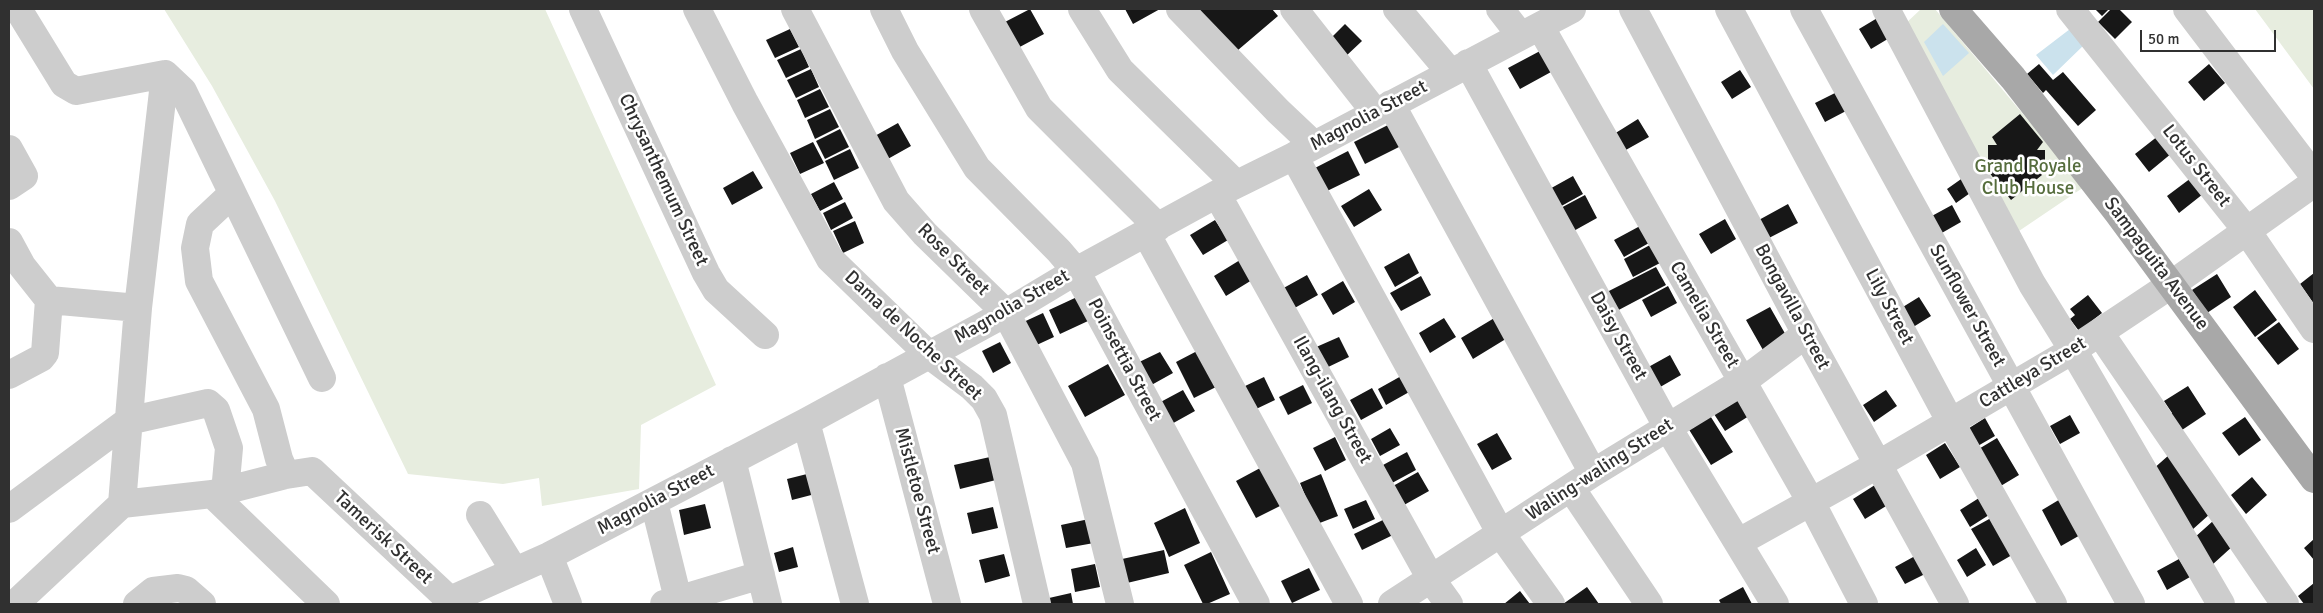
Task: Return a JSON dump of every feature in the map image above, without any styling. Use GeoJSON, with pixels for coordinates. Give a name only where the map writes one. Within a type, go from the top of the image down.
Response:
{"type":"FeatureCollection","features":[{"type":"Feature","properties":{"kind":"main road","name":"Sampaguita Avenue"},"geometry":{"type":"LineString","coordinates":[[1954,9],[2013,78],[2172,284],[2314,479]]}},
{"type":"Feature","properties":{"kind":"street"},"geometry":{"type":"LineString","coordinates":[[18,9],[64,84],[76,91],[165,74]]}},
{"type":"Feature","properties":{"kind":"street","name":"Chrysanthemum Street"},"geometry":{"type":"LineString","coordinates":[[583,9],[706,273],[716,290],[765,335]]}},
{"type":"Feature","properties":{"kind":"street","name":"Dama de Noche Street"},"geometry":{"type":"LineString","coordinates":[[697,9],[745,103],[830,259],[928,354],[984,399],[993,415],[1037,604]]}},
{"type":"Feature","properties":{"kind":"street","name":"Rose Street"},"geometry":{"type":"LineString","coordinates":[[795,9],[896,200],[925,234],[1006,313],[1084,463],[1120,604]]}},
{"type":"Feature","properties":{"kind":"street","name":"Poinsettia Street"},"geometry":{"type":"LineString","coordinates":[[884,9],[905,52],[977,168],[1059,251],[1076,271],[1256,604]]}},
{"type":"Feature","properties":{"kind":"street"},"geometry":{"type":"LineString","coordinates":[[983,9],[1039,108],[1152,230],[1349,604]]}},
{"type":"Feature","properties":{"kind":"street","name":"Ilang-ilang Street"},"geometry":{"type":"LineString","coordinates":[[1082,9],[1120,70],[1227,189],[1431,579],[1449,604]]}},
{"type":"Feature","properties":{"kind":"street"},"geometry":{"type":"LineString","coordinates":[[1180,9],[1278,111],[1304,150],[1501,534],[1551,604]]}},
{"type":"Feature","properties":{"kind":"street"},"geometry":{"type":"LineString","coordinates":[[1294,9],[1383,108],[1593,473]]}},
{"type":"Feature","properties":{"kind":"street","name":"Daisy Street"},"geometry":{"type":"LineString","coordinates":[[1397,9],[1459,67],[1667,426],[1775,604]]}},
{"type":"Feature","properties":{"kind":"street","name":"Camelia Street"},"geometry":{"type":"LineString","coordinates":[[1500,9],[1530,31],[1742,382],[1811,502],[1864,604]]}},
{"type":"Feature","properties":{"kind":"street","name":"Magnolia Street"},"geometry":{"type":"LineString","coordinates":[[450,603],[514,570],[549,556],[806,422],[1227,189],[1572,9]]}},
{"type":"Feature","properties":{"kind":"street","name":"Bongavilla Street"},"geometry":{"type":"LineString","coordinates":[[1633,9],[1806,334],[1955,604]]}},
{"type":"Feature","properties":{"kind":"street","name":"Lily Street"},"geometry":{"type":"LineString","coordinates":[[1728,9],[1950,421],[2053,604]]}},
{"type":"Feature","properties":{"kind":"street","name":"Sunflower Street"},"geometry":{"type":"LineString","coordinates":[[1804,9],[2131,604]]}},
{"type":"Feature","properties":{"kind":"street"},"geometry":{"type":"LineString","coordinates":[[1886,9],[2032,284],[2073,350],[2221,604]]}},
{"type":"Feature","properties":{"kind":"street","name":"Lotus Street"},"geometry":{"type":"LineString","coordinates":[[2070,9],[2247,231],[2314,329]]}},
{"type":"Feature","properties":{"kind":"street"},"geometry":{"type":"LineString","coordinates":[[2187,9],[2314,176]]}},
{"type":"Feature","properties":{"kind":"street"},"geometry":{"type":"LineString","coordinates":[[165,74],[183,91],[322,378]]}},
{"type":"Feature","properties":{"kind":"street"},"geometry":{"type":"LineString","coordinates":[[122,504],[138,308],[165,74]]}},
{"type":"Feature","properties":{"kind":"street"},"geometry":{"type":"LineString","coordinates":[[9,149],[24,176],[9,186]]}},
{"type":"Feature","properties":{"kind":"street","name":"Cattleya Street"},"geometry":{"type":"LineString","coordinates":[[1739,542],[1879,464],[2073,350],[2172,284],[2314,183]]}},
{"type":"Feature","properties":{"kind":"street"},"geometry":{"type":"LineString","coordinates":[[232,194],[200,224],[195,248],[199,281],[266,409],[279,459],[300,473]]}},
{"type":"Feature","properties":{"kind":"street"},"geometry":{"type":"LineString","coordinates":[[9,242],[15,270],[49,300],[138,308]]}},
{"type":"Feature","properties":{"kind":"street"},"geometry":{"type":"LineString","coordinates":[[9,375],[46,353],[49,300]]}},
{"type":"Feature","properties":{"kind":"street"},"geometry":{"type":"LineString","coordinates":[[2100,333],[2284,604]]}},
{"type":"Feature","properties":{"kind":"street","name":"Waling-waling Street"},"geometry":{"type":"LineString","coordinates":[[1392,604],[1667,426],[1742,382],[1806,334]]}},
{"type":"Feature","properties":{"kind":"street","name":"Mistletoe Street"},"geometry":{"type":"LineString","coordinates":[[887,377],[947,604]]}},
{"type":"Feature","properties":{"kind":"street"},"geometry":{"type":"LineString","coordinates":[[9,509],[128,421],[208,403],[216,410],[228,448],[219,493]]}},
{"type":"Feature","properties":{"kind":"street"},"geometry":{"type":"LineString","coordinates":[[806,422],[855,604]]}},
{"type":"Feature","properties":{"kind":"street"},"geometry":{"type":"LineString","coordinates":[[732,460],[768,604]]}},
{"type":"Feature","properties":{"kind":"street"},"geometry":{"type":"LineString","coordinates":[[14,604],[122,504],[219,493],[300,473]]}},
{"type":"Feature","properties":{"kind":"street","name":"Tamerisk Street"},"geometry":{"type":"LineString","coordinates":[[300,473],[450,603]]}},
{"type":"Feature","properties":{"kind":"street"},"geometry":{"type":"LineString","coordinates":[[1571,488],[1649,604]]}},
{"type":"Feature","properties":{"kind":"street"},"geometry":{"type":"LineString","coordinates":[[219,493],[326,604]]}},
{"type":"Feature","properties":{"kind":"street"},"geometry":{"type":"LineString","coordinates":[[654,502],[671,602],[761,575]]}},
{"type":"Feature","properties":{"kind":"street"},"geometry":{"type":"LineString","coordinates":[[480,515],[514,570]]}},
{"type":"Feature","properties":{"kind":"street"},"geometry":{"type":"LineString","coordinates":[[549,556],[568,604]]}},
{"type":"Feature","properties":{"kind":"street"},"geometry":{"type":"LineString","coordinates":[[137,604],[153,591],[178,588],[186,590],[202,604]]}},
{"type":"Feature","properties":{"kind":"green space"},"geometry":{"type":"Polygon","coordinates":[[[164,9],[545,9],[716,385],[641,425],[639,489],[542,506],[539,478],[503,484],[408,474],[275,201],[212,86],[164,9]]]}},
{"type":"Feature","properties":{"kind":"green space","name":"Grand Royale Club House"},"geometry":{"type":"Polygon","coordinates":[[[1921,9],[1935,9],[2084,187],[2016,233],[1904,25],[1921,9]]]}},
{"type":"Feature","properties":{"kind":"green space"},"geometry":{"type":"Polygon","coordinates":[[[2255,9],[2314,9],[2314,89],[2255,9]]]}},
{"type":"Feature","properties":{"kind":"water"},"geometry":{"type":"Polygon","coordinates":[[[1943,24],[1969,53],[1943,76],[1924,42],[1943,24]]]}},
{"type":"Feature","properties":{"kind":"water"},"geometry":{"type":"Polygon","coordinates":[[[2070,29],[2085,44],[2053,75],[2036,55],[2070,29]]]}},
{"type":"Feature","properties":{"kind":"building"},"geometry":{"type":"Polygon","coordinates":[[[1030,9],[1044,34],[1016,49],[1003,23],[1030,9]]]}},
{"type":"Feature","properties":{"kind":"building"},"geometry":{"type":"Polygon","coordinates":[[[1125,9],[1160,9],[1133,24],[1125,9]]]}},
{"type":"Feature","properties":{"kind":"building"},"geometry":{"type":"Polygon","coordinates":[[[1190,9],[1272,9],[1278,16],[1231,56],[1190,9]]]}},
{"type":"Feature","properties":{"kind":"building"},"geometry":{"type":"Polygon","coordinates":[[[2095,9],[2109,9],[2102,16],[2095,9]]]}},
{"type":"Feature","properties":{"kind":"building"},"geometry":{"type":"Polygon","coordinates":[[[2111,9],[2119,9],[2132,22],[2115,39],[2098,22],[2111,9]]]}},
{"type":"Feature","properties":{"kind":"building"},"geometry":{"type":"Polygon","coordinates":[[[1879,17],[1891,37],[1871,49],[1859,29],[1879,17]]]}},
{"type":"Feature","properties":{"kind":"building"},"geometry":{"type":"Polygon","coordinates":[[[1345,24],[1362,41],[1345,57],[1329,40],[1345,24]]]}},
{"type":"Feature","properties":{"kind":"building"},"geometry":{"type":"Polygon","coordinates":[[[790,29],[799,47],[775,58],[766,40],[790,29]]]}},
{"type":"Feature","properties":{"kind":"building"},"geometry":{"type":"Polygon","coordinates":[[[801,49],[809,67],[786,78],[777,60],[801,49]]]}},
{"type":"Feature","properties":{"kind":"building"},"geometry":{"type":"Polygon","coordinates":[[[1540,51],[1551,72],[1520,89],[1508,68],[1540,51]]]}},
{"type":"Feature","properties":{"kind":"building"},"geometry":{"type":"Polygon","coordinates":[[[2039,64],[2053,80],[2063,72],[2096,110],[2078,126],[2046,90],[2043,93],[2027,74],[2039,64]]]}},
{"type":"Feature","properties":{"kind":"building"},"geometry":{"type":"Polygon","coordinates":[[[2209,64],[2225,83],[2204,101],[2188,82],[2209,64]]]}},
{"type":"Feature","properties":{"kind":"building"},"geometry":{"type":"Polygon","coordinates":[[[811,69],[819,87],[796,98],[787,80],[811,69]]]}},
{"type":"Feature","properties":{"kind":"building"},"geometry":{"type":"Polygon","coordinates":[[[1740,70],[1751,87],[1732,99],[1721,82],[1740,70]]]}},
{"type":"Feature","properties":{"kind":"building"},"geometry":{"type":"Polygon","coordinates":[[[820,89],[829,107],[805,118],[797,100],[820,89]]]}},
{"type":"Feature","properties":{"kind":"building"},"geometry":{"type":"Polygon","coordinates":[[[1837,92],[1846,111],[1825,122],[1815,103],[1837,92]]]}},
{"type":"Feature","properties":{"kind":"building"},"geometry":{"type":"Polygon","coordinates":[[[830,109],[839,127],[815,139],[807,120],[830,109]]]}},
{"type":"Feature","properties":{"kind":"building"},"geometry":{"type":"Polygon","coordinates":[[[2020,114],[2043,142],[2037,150],[2045,150],[2045,168],[2037,168],[2042,175],[2011,200],[1988,171],[1995,162],[1988,162],[1988,145],[1997,145],[1992,137],[2020,114]]]}},
{"type":"Feature","properties":{"kind":"building"},"geometry":{"type":"Polygon","coordinates":[[[1638,119],[1649,137],[1624,151],[1614,134],[1638,119]]]}},
{"type":"Feature","properties":{"kind":"building"},"geometry":{"type":"Polygon","coordinates":[[[898,123],[911,146],[886,160],[873,137],[898,123]]]}},
{"type":"Feature","properties":{"kind":"building"},"geometry":{"type":"Polygon","coordinates":[[[1392,123],[1403,145],[1365,164],[1354,142],[1392,123]]]}},
{"type":"Feature","properties":{"kind":"building"},"geometry":{"type":"Polygon","coordinates":[[[840,129],[849,147],[825,159],[816,141],[840,129]]]}},
{"type":"Feature","properties":{"kind":"building"},"geometry":{"type":"Polygon","coordinates":[[[2158,136],[2172,153],[2149,172],[2135,154],[2158,136]]]}},
{"type":"Feature","properties":{"kind":"building"},"geometry":{"type":"Polygon","coordinates":[[[813,142],[824,163],[800,174],[790,153],[813,142]]]}},
{"type":"Feature","properties":{"kind":"building"},"geometry":{"type":"Polygon","coordinates":[[[850,149],[859,168],[834,180],[825,161],[850,149]]]}},
{"type":"Feature","properties":{"kind":"building"},"geometry":{"type":"Polygon","coordinates":[[[1348,151],[1360,175],[1325,192],[1313,169],[1348,151]]]}},
{"type":"Feature","properties":{"kind":"building"},"geometry":{"type":"Polygon","coordinates":[[[753,171],[763,188],[732,205],[723,188],[753,171]]]}},
{"type":"Feature","properties":{"kind":"building"},"geometry":{"type":"Polygon","coordinates":[[[1573,176],[1583,194],[1556,209],[1546,191],[1573,176]]]}},
{"type":"Feature","properties":{"kind":"building"},"geometry":{"type":"Polygon","coordinates":[[[1964,177],[1973,191],[1956,203],[1947,189],[1964,177]]]}},
{"type":"Feature","properties":{"kind":"building"},"geometry":{"type":"Polygon","coordinates":[[[2191,178],[2203,194],[2179,213],[2167,196],[2191,178]]]}},
{"type":"Feature","properties":{"kind":"building"},"geometry":{"type":"Polygon","coordinates":[[[834,182],[843,199],[820,211],[811,194],[834,182]]]}},
{"type":"Feature","properties":{"kind":"building"},"geometry":{"type":"Polygon","coordinates":[[[1369,189],[1382,210],[1354,227],[1341,206],[1369,189]]]}},
{"type":"Feature","properties":{"kind":"building"},"geometry":{"type":"Polygon","coordinates":[[[1585,195],[1597,218],[1570,233],[1557,210],[1585,195]]]}},
{"type":"Feature","properties":{"kind":"building"},"geometry":{"type":"Polygon","coordinates":[[[845,202],[853,218],[831,230],[823,213],[845,202]]]}},
{"type":"Feature","properties":{"kind":"building"},"geometry":{"type":"Polygon","coordinates":[[[1788,204],[1798,223],[1767,239],[1757,221],[1788,204]]]}},
{"type":"Feature","properties":{"kind":"building"},"geometry":{"type":"Polygon","coordinates":[[[1952,205],[1961,222],[1940,234],[1930,217],[1952,205]]]}},
{"type":"Feature","properties":{"kind":"building"},"geometry":{"type":"Polygon","coordinates":[[[1725,219],[1736,239],[1711,254],[1699,234],[1725,219]]]}},
{"type":"Feature","properties":{"kind":"building"},"geometry":{"type":"Polygon","coordinates":[[[1215,220],[1228,240],[1203,255],[1190,235],[1215,220]]]}},
{"type":"Feature","properties":{"kind":"building"},"geometry":{"type":"Polygon","coordinates":[[[855,221],[864,243],[843,253],[833,231],[855,221]]]}},
{"type":"Feature","properties":{"kind":"building"},"geometry":{"type":"Polygon","coordinates":[[[1640,226],[1649,243],[1624,257],[1614,240],[1640,226]]]}},
{"type":"Feature","properties":{"kind":"building"},"geometry":{"type":"Polygon","coordinates":[[[1650,245],[1660,263],[1633,277],[1624,259],[1650,245]]]}},
{"type":"Feature","properties":{"kind":"building"},"geometry":{"type":"Polygon","coordinates":[[[1409,253],[1419,273],[1395,287],[1384,267],[1409,253]]]}},
{"type":"Feature","properties":{"kind":"building"},"geometry":{"type":"Polygon","coordinates":[[[1240,260],[1252,280],[1226,296],[1214,276],[1240,260]]]}},
{"type":"Feature","properties":{"kind":"building"},"geometry":{"type":"Polygon","coordinates":[[[1656,267],[1666,285],[1613,313],[1603,294],[1656,267]]]}},
{"type":"Feature","properties":{"kind":"building"},"geometry":{"type":"Polygon","coordinates":[[[2314,273],[2314,304],[2300,284],[2314,273]]]}},
{"type":"Feature","properties":{"kind":"building"},"geometry":{"type":"Polygon","coordinates":[[[2217,274],[2231,297],[2207,313],[2192,290],[2217,274]]]}},
{"type":"Feature","properties":{"kind":"building"},"geometry":{"type":"Polygon","coordinates":[[[1307,275],[1318,295],[1291,310],[1280,290],[1307,275]]]}},
{"type":"Feature","properties":{"kind":"building"},"geometry":{"type":"Polygon","coordinates":[[[1421,276],[1431,295],[1401,311],[1390,293],[1421,276]]]}},
{"type":"Feature","properties":{"kind":"building"},"geometry":{"type":"Polygon","coordinates":[[[1343,281],[1355,302],[1333,315],[1321,294],[1343,281]]]}},
{"type":"Feature","properties":{"kind":"building"},"geometry":{"type":"Polygon","coordinates":[[[1668,286],[1677,303],[1651,317],[1642,300],[1668,286]]]}},
{"type":"Feature","properties":{"kind":"building"},"geometry":{"type":"Polygon","coordinates":[[[2255,290],[2277,320],[2255,337],[2233,307],[2255,290]]]}},
{"type":"Feature","properties":{"kind":"building"},"geometry":{"type":"Polygon","coordinates":[[[2088,295],[2102,313],[2079,331],[2070,319],[2075,315],[2070,309],[2088,295]]]}},
{"type":"Feature","properties":{"kind":"building"},"geometry":{"type":"Polygon","coordinates":[[[1077,297],[1088,321],[1060,334],[1049,310],[1077,297]]]}},
{"type":"Feature","properties":{"kind":"building"},"geometry":{"type":"Polygon","coordinates":[[[1919,297],[1931,316],[1910,329],[1898,310],[1919,297]]]}},
{"type":"Feature","properties":{"kind":"building"},"geometry":{"type":"Polygon","coordinates":[[[1770,307],[1787,337],[1763,350],[1746,320],[1770,307]]]}},
{"type":"Feature","properties":{"kind":"building"},"geometry":{"type":"Polygon","coordinates":[[[1043,313],[1054,337],[1028,349],[1017,325],[1043,313]]]}},
{"type":"Feature","properties":{"kind":"building"},"geometry":{"type":"Polygon","coordinates":[[[1496,317],[1509,337],[1473,359],[1461,338],[1496,317]]]}},
{"type":"Feature","properties":{"kind":"building"},"geometry":{"type":"Polygon","coordinates":[[[1444,318],[1456,337],[1430,353],[1419,333],[1444,318]]]}},
{"type":"Feature","properties":{"kind":"building"},"geometry":{"type":"Polygon","coordinates":[[[2279,322],[2299,349],[2278,365],[2257,338],[2279,322]]]}},
{"type":"Feature","properties":{"kind":"building"},"geometry":{"type":"Polygon","coordinates":[[[1339,337],[1349,357],[1324,369],[1314,348],[1339,337]]]}},
{"type":"Feature","properties":{"kind":"building"},"geometry":{"type":"Polygon","coordinates":[[[1000,342],[1011,363],[993,373],[982,351],[1000,342]]]}},
{"type":"Feature","properties":{"kind":"building"},"geometry":{"type":"Polygon","coordinates":[[[1199,350],[1218,386],[1194,398],[1176,362],[1199,350]]]}},
{"type":"Feature","properties":{"kind":"building"},"geometry":{"type":"Polygon","coordinates":[[[1160,352],[1173,373],[1146,388],[1133,365],[1160,352]]]}},
{"type":"Feature","properties":{"kind":"building"},"geometry":{"type":"Polygon","coordinates":[[[1670,355],[1681,375],[1655,390],[1643,370],[1670,355]]]}},
{"type":"Feature","properties":{"kind":"building"},"geometry":{"type":"Polygon","coordinates":[[[1108,364],[1125,395],[1085,417],[1068,386],[1108,364]]]}},
{"type":"Feature","properties":{"kind":"building"},"geometry":{"type":"Polygon","coordinates":[[[1403,375],[1411,391],[1386,405],[1378,389],[1403,375]]]}},
{"type":"Feature","properties":{"kind":"building"},"geometry":{"type":"Polygon","coordinates":[[[1264,377],[1275,400],[1254,410],[1243,387],[1264,377]]]}},
{"type":"Feature","properties":{"kind":"building"},"geometry":{"type":"Polygon","coordinates":[[[1303,385],[1312,403],[1288,415],[1279,397],[1303,385]]]}},
{"type":"Feature","properties":{"kind":"building"},"geometry":{"type":"Polygon","coordinates":[[[2188,386],[2206,414],[2179,432],[2169,416],[2172,413],[2164,401],[2188,386]]]}},
{"type":"Feature","properties":{"kind":"building"},"geometry":{"type":"Polygon","coordinates":[[[1372,388],[1383,408],[1361,420],[1350,400],[1372,388]]]}},
{"type":"Feature","properties":{"kind":"building"},"geometry":{"type":"Polygon","coordinates":[[[1183,390],[1195,411],[1168,426],[1155,405],[1183,390]]]}},
{"type":"Feature","properties":{"kind":"building"},"geometry":{"type":"Polygon","coordinates":[[[1886,390],[1897,406],[1874,422],[1863,405],[1886,390]]]}},
{"type":"Feature","properties":{"kind":"building"},"geometry":{"type":"Polygon","coordinates":[[[1738,399],[1749,416],[1725,431],[1714,414],[1738,399]]]}},
{"type":"Feature","properties":{"kind":"building"},"geometry":{"type":"Polygon","coordinates":[[[1709,414],[1733,452],[1711,465],[1688,428],[1709,414]]]}},
{"type":"Feature","properties":{"kind":"building"},"geometry":{"type":"Polygon","coordinates":[[[2070,415],[2080,433],[2060,444],[2050,426],[2070,415]]]}},
{"type":"Feature","properties":{"kind":"building"},"geometry":{"type":"Polygon","coordinates":[[[2245,417],[2261,440],[2239,456],[2222,433],[2245,417]]]}},
{"type":"Feature","properties":{"kind":"building"},"geometry":{"type":"Polygon","coordinates":[[[1985,418],[1995,436],[1976,447],[1966,430],[1985,418]]]}},
{"type":"Feature","properties":{"kind":"building"},"geometry":{"type":"Polygon","coordinates":[[[1390,428],[1400,445],[1380,456],[1371,439],[1390,428]]]}},
{"type":"Feature","properties":{"kind":"building"},"geometry":{"type":"Polygon","coordinates":[[[1497,433],[1512,459],[1492,470],[1477,444],[1497,433]]]}},
{"type":"Feature","properties":{"kind":"building"},"geometry":{"type":"Polygon","coordinates":[[[1335,437],[1346,460],[1325,471],[1313,448],[1335,437]]]}},
{"type":"Feature","properties":{"kind":"building"},"geometry":{"type":"Polygon","coordinates":[[[1997,438],[2019,475],[1999,487],[1977,450],[1997,438]]]}},
{"type":"Feature","properties":{"kind":"building"},"geometry":{"type":"Polygon","coordinates":[[[1945,443],[1960,467],[1940,479],[1926,455],[1945,443]]]}},
{"type":"Feature","properties":{"kind":"building"},"geometry":{"type":"Polygon","coordinates":[[[1407,452],[1416,470],[1392,483],[1383,465],[1407,452]]]}},
{"type":"Feature","properties":{"kind":"building"},"geometry":{"type":"Polygon","coordinates":[[[2169,455],[2211,513],[2192,530],[2152,470],[2169,455]]]}},
{"type":"Feature","properties":{"kind":"building"},"geometry":{"type":"Polygon","coordinates":[[[990,457],[996,480],[960,489],[954,465],[990,457]]]}},
{"type":"Feature","properties":{"kind":"building"},"geometry":{"type":"Polygon","coordinates":[[[1262,467],[1282,505],[1256,518],[1236,481],[1262,467]]]}},
{"type":"Feature","properties":{"kind":"building"},"geometry":{"type":"Polygon","coordinates":[[[815,472],[819,493],[792,500],[787,479],[815,472]]]}},
{"type":"Feature","properties":{"kind":"building"},"geometry":{"type":"Polygon","coordinates":[[[1418,472],[1429,491],[1404,505],[1393,486],[1418,472]]]}},
{"type":"Feature","properties":{"kind":"building"},"geometry":{"type":"Polygon","coordinates":[[[1321,474],[1338,516],[1317,524],[1300,483],[1321,474]]]}},
{"type":"Feature","properties":{"kind":"building"},"geometry":{"type":"Polygon","coordinates":[[[2252,477],[2267,495],[2246,514],[2231,495],[2252,477]]]}},
{"type":"Feature","properties":{"kind":"building"},"geometry":{"type":"Polygon","coordinates":[[[1878,483],[1891,503],[1865,519],[1853,499],[1878,483]]]}},
{"type":"Feature","properties":{"kind":"building"},"geometry":{"type":"Polygon","coordinates":[[[1979,498],[1989,515],[1970,527],[1960,510],[1979,498]]]}},
{"type":"Feature","properties":{"kind":"building"},"geometry":{"type":"Polygon","coordinates":[[[2062,498],[2082,534],[2061,546],[2042,510],[2062,498]]]}},
{"type":"Feature","properties":{"kind":"building"},"geometry":{"type":"Polygon","coordinates":[[[1366,500],[1375,519],[1353,529],[1344,509],[1366,500]]]}},
{"type":"Feature","properties":{"kind":"building"},"geometry":{"type":"Polygon","coordinates":[[[705,504],[711,528],[684,535],[679,510],[705,504]]]}},
{"type":"Feature","properties":{"kind":"building"},"geometry":{"type":"Polygon","coordinates":[[[993,507],[998,528],[972,534],[967,513],[993,507]]]}},
{"type":"Feature","properties":{"kind":"building"},"geometry":{"type":"Polygon","coordinates":[[[1185,508],[1200,543],[1169,557],[1154,523],[1185,508]]]}},
{"type":"Feature","properties":{"kind":"building"},"geometry":{"type":"Polygon","coordinates":[[[1991,518],[2012,555],[1993,566],[1971,529],[1991,518]]]}},
{"type":"Feature","properties":{"kind":"building"},"geometry":{"type":"Polygon","coordinates":[[[1089,519],[1094,543],[1066,548],[1061,525],[1089,519]]]}},
{"type":"Feature","properties":{"kind":"building"},"geometry":{"type":"Polygon","coordinates":[[[1385,519],[1393,535],[1362,550],[1354,534],[1385,519]]]}},
{"type":"Feature","properties":{"kind":"building"},"geometry":{"type":"Polygon","coordinates":[[[2213,521],[2234,545],[2212,565],[2194,538],[2213,521]]]}},
{"type":"Feature","properties":{"kind":"building"},"geometry":{"type":"Polygon","coordinates":[[[2314,539],[2314,560],[2304,548],[2314,539]]]}},
{"type":"Feature","properties":{"kind":"building"},"geometry":{"type":"Polygon","coordinates":[[[793,547],[798,567],[779,572],[774,553],[793,547]]]}},
{"type":"Feature","properties":{"kind":"building"},"geometry":{"type":"Polygon","coordinates":[[[1976,548],[1986,565],[1967,577],[1957,560],[1976,548]]]}},
{"type":"Feature","properties":{"kind":"building"},"geometry":{"type":"Polygon","coordinates":[[[1164,550],[1169,573],[1127,583],[1122,559],[1164,550]]]}},
{"type":"Feature","properties":{"kind":"building"},"geometry":{"type":"Polygon","coordinates":[[[1211,552],[1230,594],[1203,604],[1184,565],[1211,552]]]}},
{"type":"Feature","properties":{"kind":"building"},"geometry":{"type":"Polygon","coordinates":[[[1004,554],[1010,576],[985,583],[979,560],[1004,554]]]}},
{"type":"Feature","properties":{"kind":"building"},"geometry":{"type":"Polygon","coordinates":[[[1915,556],[1925,574],[1905,584],[1895,567],[1915,556]]]}},
{"type":"Feature","properties":{"kind":"building"},"geometry":{"type":"Polygon","coordinates":[[[2179,559],[2190,577],[2167,590],[2157,571],[2179,559]]]}},
{"type":"Feature","properties":{"kind":"building"},"geometry":{"type":"Polygon","coordinates":[[[1095,564],[1100,587],[1075,592],[1071,569],[1095,564]]]}},
{"type":"Feature","properties":{"kind":"building"},"geometry":{"type":"Polygon","coordinates":[[[1309,568],[1320,590],[1292,603],[1281,581],[1309,568]]]}},
{"type":"Feature","properties":{"kind":"building"},"geometry":{"type":"Polygon","coordinates":[[[2314,583],[2314,604],[2304,604],[2298,596],[2314,583]]]}},
{"type":"Feature","properties":{"kind":"building"},"geometry":{"type":"Polygon","coordinates":[[[1587,587],[1599,604],[1563,604],[1587,587]]]}},
{"type":"Feature","properties":{"kind":"building"},"geometry":{"type":"Polygon","coordinates":[[[1743,587],[1752,604],[1721,604],[1719,600],[1743,587]]]}},
{"type":"Feature","properties":{"kind":"building"},"geometry":{"type":"Polygon","coordinates":[[[1520,591],[1530,604],[1504,604],[1520,591]]]}},
{"type":"Feature","properties":{"kind":"building"},"geometry":{"type":"Polygon","coordinates":[[[1071,593],[1073,604],[1051,604],[1049,598],[1071,593]]]}}]}
